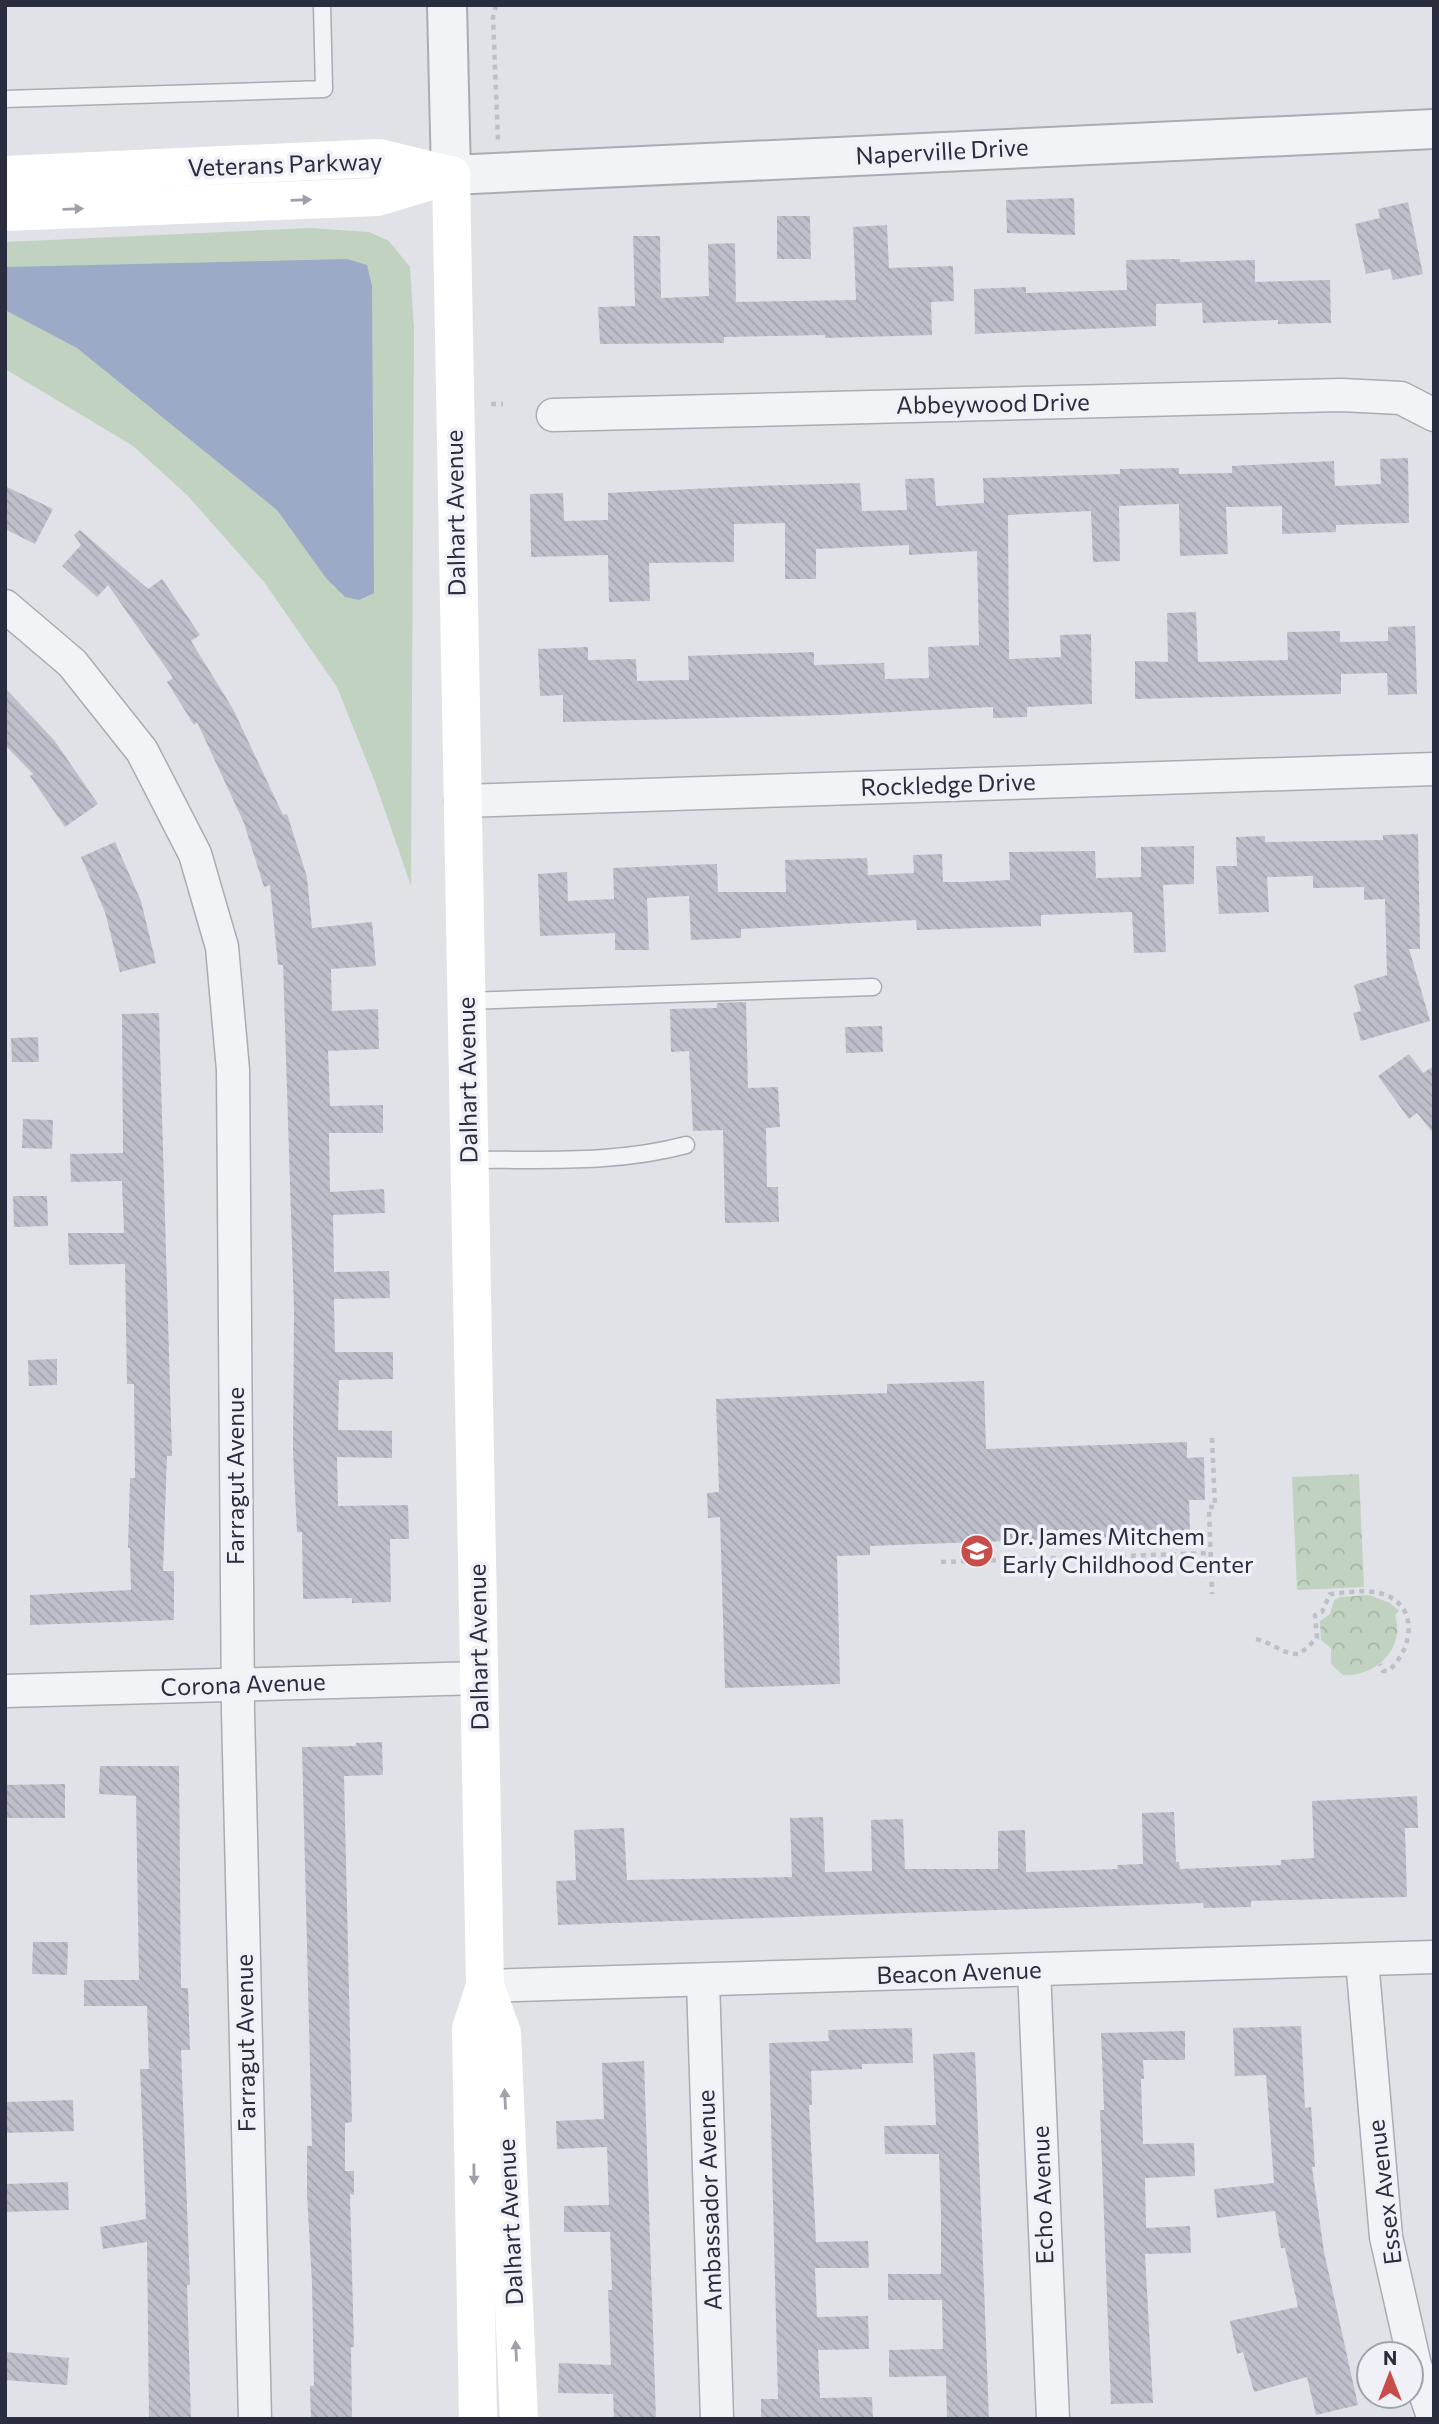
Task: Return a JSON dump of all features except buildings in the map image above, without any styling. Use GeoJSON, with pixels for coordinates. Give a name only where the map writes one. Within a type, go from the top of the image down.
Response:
{"type":"FeatureCollection","features":[{"type":"Feature","properties":{"kind":"main road","name":"Veterans Parkway"},"geometry":{"type":"LineString","coordinates":[[5,175],[379,158],[451,175]]}},
{"type":"Feature","properties":{"kind":"main road","name":"Veterans Parkway"},"geometry":{"type":"LineString","coordinates":[[5,212],[377,197],[451,175]]}},
{"type":"Feature","properties":{"kind":"main road","name":"Dalhart Avenue"},"geometry":{"type":"LineString","coordinates":[[451,175],[485,1986],[502,2033],[519,2419]]}},
{"type":"Feature","properties":{"kind":"main road","name":"Dalhart Avenue"},"geometry":{"type":"LineString","coordinates":[[478,2419],[471,2029],[485,1986]]}},
{"type":"Feature","properties":{"kind":"street"},"geometry":{"type":"LineString","coordinates":[[447,5],[451,175]]}},
{"type":"Feature","properties":{"kind":"street","name":"Naperville Drive"},"geometry":{"type":"LineString","coordinates":[[451,175],[1434,129]]}},
{"type":"Feature","properties":{"kind":"street","name":"Abbeywood Drive"},"geometry":{"type":"LineString","coordinates":[[553,415],[1341,395],[1401,398],[1432,411]]}},
{"type":"Feature","properties":{"kind":"street","name":"Farragut Avenue"},"geometry":{"type":"LineString","coordinates":[[5,606],[72,663],[142,751],[195,854],[222,947],[233,1070],[238,1686],[255,2419]]}},
{"type":"Feature","properties":{"kind":"street","name":"Rockledge Drive"},"geometry":{"type":"LineString","coordinates":[[461,801],[1434,769]]}},
{"type":"Feature","properties":{"kind":"street","name":"Corona Avenue"},"geometry":{"type":"LineString","coordinates":[[5,1691],[480,1678]]}},
{"type":"Feature","properties":{"kind":"street","name":"Beacon Avenue"},"geometry":{"type":"LineString","coordinates":[[485,1986],[1434,1957]]}},
{"type":"Feature","properties":{"kind":"street","name":"Essex Avenue"},"geometry":{"type":"LineString","coordinates":[[1362,1959],[1386,2236],[1415,2365],[1434,2419]]}},
{"type":"Feature","properties":{"kind":"street","name":"Echo Avenue"},"geometry":{"type":"LineString","coordinates":[[1034,1970],[1053,2419]]}},
{"type":"Feature","properties":{"kind":"street","name":"Ambassador Avenue"},"geometry":{"type":"LineString","coordinates":[[703,1981],[717,2419]]}},
{"type":"Feature","properties":{"kind":"lane"},"geometry":{"type":"LineString","coordinates":[[5,99],[324,89],[322,5]]}},
{"type":"Feature","properties":{"kind":"lane"},"geometry":{"type":"LineString","coordinates":[[466,1001],[873,986]]}},
{"type":"Feature","properties":{"kind":"lane"},"geometry":{"type":"LineString","coordinates":[[471,1160],[620,1158],[648,1155],[687,1145]]}},
{"type":"Feature","properties":{"kind":"path"},"geometry":{"type":"LineString","coordinates":[[496,5],[493,17],[499,173]]}},
{"type":"Feature","properties":{"kind":"path"},"geometry":{"type":"LineString","coordinates":[[491,404],[503,404]]}},
{"type":"Feature","properties":{"kind":"path"},"geometry":{"type":"LineString","coordinates":[[1212,1438],[1214,1507],[1209,1507],[1212,1594]]}},
{"type":"Feature","properties":{"kind":"path"},"geometry":{"type":"LineString","coordinates":[[942,1562],[1211,1553]]}},
{"type":"Feature","properties":{"kind":"path"},"geometry":{"type":"LineString","coordinates":[[1256,1639],[1268,1642],[1287,1655],[1300,1654],[1317,1638],[1315,1615],[1322,1612],[1329,1594],[1378,1592],[1392,1598],[1405,1610],[1409,1624],[1405,1652],[1388,1671],[1382,1671],[1380,1664]]}},
{"type":"Feature","properties":{"kind":"green space"},"geometry":{"type":"Polygon","coordinates":[[[309,228],[369,232],[389,241],[410,267],[414,328],[411,886],[375,782],[337,687],[264,582],[187,495],[133,446],[5,369],[5,242],[309,228]]]}},
{"type":"Feature","properties":{"kind":"green space"},"geometry":{"type":"Polygon","coordinates":[[[1359,1474],[1364,1587],[1297,1590],[1292,1477],[1359,1474]]]}},
{"type":"Feature","properties":{"kind":"green space"},"geometry":{"type":"Polygon","coordinates":[[[1369,1595],[1390,1603],[1399,1611],[1395,1615],[1396,1639],[1386,1658],[1377,1666],[1367,1671],[1343,1675],[1331,1664],[1331,1648],[1321,1640],[1320,1621],[1330,1614],[1334,1600],[1340,1597],[1369,1595]]]}},
{"type":"Feature","properties":{"kind":"water"},"geometry":{"type":"Polygon","coordinates":[[[347,259],[367,265],[372,286],[374,593],[359,600],[345,597],[326,578],[277,510],[77,348],[5,310],[5,267],[347,259]]]}},
{"type":"Feature","properties":{"kind":"place","name":"Dr. James Mitchem Early Childhood Center"},"geometry":{"type":"Point","coordinates":[977,1551]}}]}
